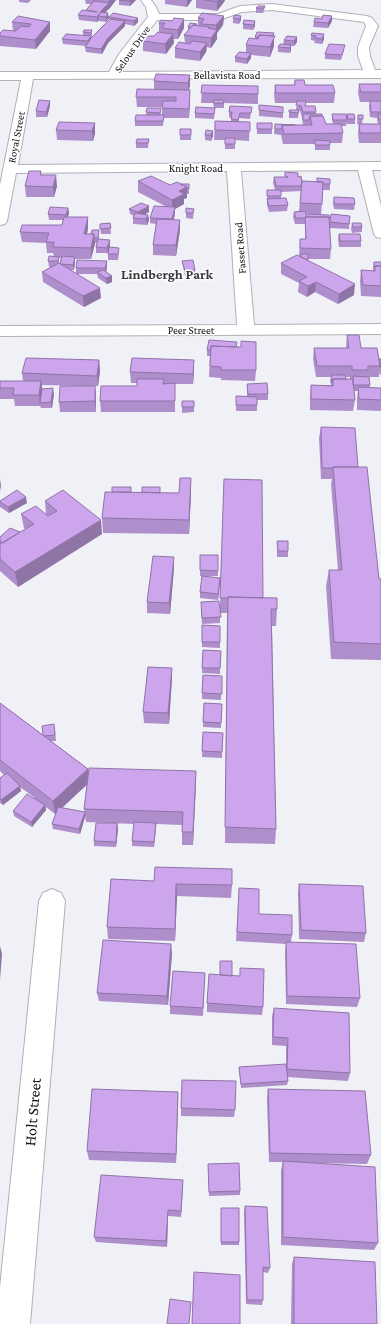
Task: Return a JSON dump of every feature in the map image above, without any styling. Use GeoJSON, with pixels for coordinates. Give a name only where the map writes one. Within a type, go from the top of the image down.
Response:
{"type":"FeatureCollection","features":[{"type":"Feature","properties":{"kind":"street","name":"Selous Drive"},"geometry":{"type":"LineString","coordinates":[[113,76],[123,58],[154,17],[151,7],[146,0]]}},
{"type":"Feature","properties":{"kind":"street"},"geometry":{"type":"LineString","coordinates":[[154,17],[214,17],[223,16],[240,9],[272,7],[357,17],[368,20],[377,29],[367,37],[364,48],[364,55],[376,74]]}},
{"type":"Feature","properties":{"kind":"street","name":"Bellavista Road"},"geometry":{"type":"LineString","coordinates":[[0,76],[376,74]]}},
{"type":"Feature","properties":{"kind":"street","name":"Royal Street"},"geometry":{"type":"LineString","coordinates":[[0,221],[28,76]]}},
{"type":"Feature","properties":{"kind":"street"},"geometry":{"type":"LineString","coordinates":[[364,166],[381,234]]}},
{"type":"Feature","properties":{"kind":"street","name":"Knight Road"},"geometry":{"type":"LineString","coordinates":[[10,169],[381,166]]}},
{"type":"Feature","properties":{"kind":"street","name":"Fasset Road"},"geometry":{"type":"LineString","coordinates":[[234,167],[246,330]]}},
{"type":"Feature","properties":{"kind":"street","name":"Peer Street"},"geometry":{"type":"LineString","coordinates":[[0,331],[381,329]]}},
{"type":"Feature","properties":{"kind":"street","name":"Holt Street"},"geometry":{"type":"LineString","coordinates":[[13,1324],[52,901]]}},
{"type":"Feature","properties":{"kind":"building"},"geometry":{"type":"Polygon","coordinates":[[[205,0],[219,0],[217,2],[205,0]]]}},
{"type":"Feature","properties":{"kind":"building"},"geometry":{"type":"Polygon","coordinates":[[[94,1],[109,3],[100,12],[108,13],[106,17],[98,16],[100,13],[97,17],[78,15],[82,10],[97,12],[86,10],[94,1]]]}},
{"type":"Feature","properties":{"kind":"building"},"geometry":{"type":"Polygon","coordinates":[[[258,6],[265,6],[264,8],[256,8],[258,6]]]}},
{"type":"Feature","properties":{"kind":"building"},"geometry":{"type":"Polygon","coordinates":[[[113,13],[138,18],[134,21],[109,17],[113,13]]]}},
{"type":"Feature","properties":{"kind":"building"},"geometry":{"type":"Polygon","coordinates":[[[202,13],[224,16],[216,25],[201,24],[204,19],[198,18],[202,13]]]}},
{"type":"Feature","properties":{"kind":"building"},"geometry":{"type":"Polygon","coordinates":[[[235,15],[241,16],[240,19],[233,18],[235,15]]]}},
{"type":"Feature","properties":{"kind":"building"},"geometry":{"type":"Polygon","coordinates":[[[323,15],[332,16],[328,23],[314,22],[315,18],[322,19],[323,15]]]}},
{"type":"Feature","properties":{"kind":"building"},"geometry":{"type":"Polygon","coordinates":[[[18,16],[50,22],[35,40],[0,36],[0,33],[3,30],[16,31],[21,26],[29,27],[31,24],[12,22],[18,16]]]}},
{"type":"Feature","properties":{"kind":"building"},"geometry":{"type":"Polygon","coordinates":[[[174,18],[184,19],[178,30],[162,28],[165,23],[159,23],[161,20],[172,21],[174,18]]]}},
{"type":"Feature","properties":{"kind":"building"},"geometry":{"type":"Polygon","coordinates":[[[110,19],[125,21],[108,38],[101,49],[85,47],[92,37],[110,19]]]}},
{"type":"Feature","properties":{"kind":"building"},"geometry":{"type":"Polygon","coordinates":[[[244,20],[255,21],[254,25],[243,24],[244,20]]]}},
{"type":"Feature","properties":{"kind":"building"},"geometry":{"type":"Polygon","coordinates":[[[190,23],[197,24],[188,27],[190,23]]]}},
{"type":"Feature","properties":{"kind":"building"},"geometry":{"type":"Polygon","coordinates":[[[193,25],[209,27],[208,28],[217,30],[211,38],[184,35],[193,25]]]}},
{"type":"Feature","properties":{"kind":"building"},"geometry":{"type":"Polygon","coordinates":[[[84,30],[92,30],[91,33],[83,32],[84,30]]]}},
{"type":"Feature","properties":{"kind":"building"},"geometry":{"type":"Polygon","coordinates":[[[158,32],[173,34],[165,44],[143,41],[148,36],[154,36],[158,32]]]}},
{"type":"Feature","properties":{"kind":"building"},"geometry":{"type":"Polygon","coordinates":[[[257,32],[274,33],[273,36],[259,35],[259,37],[255,37],[257,32]]]}},
{"type":"Feature","properties":{"kind":"building"},"geometry":{"type":"Polygon","coordinates":[[[312,33],[324,34],[322,39],[315,38],[316,36],[311,35],[312,33]]]}},
{"type":"Feature","properties":{"kind":"building"},"geometry":{"type":"Polygon","coordinates":[[[66,34],[91,36],[88,41],[62,39],[66,34]]]}},
{"type":"Feature","properties":{"kind":"building"},"geometry":{"type":"Polygon","coordinates":[[[259,35],[275,36],[270,47],[246,45],[249,38],[258,39],[259,35]]]}},
{"type":"Feature","properties":{"kind":"building"},"geometry":{"type":"Polygon","coordinates":[[[287,36],[297,37],[294,41],[284,40],[287,36]]]}},
{"type":"Feature","properties":{"kind":"building"},"geometry":{"type":"Polygon","coordinates":[[[192,41],[207,43],[200,52],[175,48],[179,42],[190,44],[192,41]]]}},
{"type":"Feature","properties":{"kind":"building"},"geometry":{"type":"Polygon","coordinates":[[[280,44],[291,45],[290,48],[278,47],[280,44]]]}},
{"type":"Feature","properties":{"kind":"building"},"geometry":{"type":"Polygon","coordinates":[[[329,44],[345,45],[342,55],[325,54],[329,44]]]}},
{"type":"Feature","properties":{"kind":"building"},"geometry":{"type":"Polygon","coordinates":[[[239,52],[251,53],[247,59],[235,57],[239,52]]]}},
{"type":"Feature","properties":{"kind":"building"},"geometry":{"type":"Polygon","coordinates":[[[156,74],[190,75],[188,83],[154,81],[156,74]]]}},
{"type":"Feature","properties":{"kind":"building"},"geometry":{"type":"Polygon","coordinates":[[[295,80],[304,80],[305,85],[333,85],[335,93],[276,93],[275,85],[295,85],[295,80]]]}},
{"type":"Feature","properties":{"kind":"building"},"geometry":{"type":"Polygon","coordinates":[[[359,84],[381,84],[381,92],[361,92],[359,84]]]}},
{"type":"Feature","properties":{"kind":"building"},"geometry":{"type":"Polygon","coordinates":[[[202,85],[258,86],[258,94],[201,93],[202,85]]]}},
{"type":"Feature","properties":{"kind":"building"},"geometry":{"type":"Polygon","coordinates":[[[137,89],[190,90],[189,109],[162,108],[163,101],[176,101],[176,97],[136,97],[137,89]]]}},
{"type":"Feature","properties":{"kind":"building"},"geometry":{"type":"Polygon","coordinates":[[[39,100],[50,101],[46,112],[36,111],[39,100]]]}},
{"type":"Feature","properties":{"kind":"building"},"geometry":{"type":"Polygon","coordinates":[[[213,100],[223,100],[224,103],[214,103],[213,100]]]}},
{"type":"Feature","properties":{"kind":"building"},"geometry":{"type":"Polygon","coordinates":[[[297,101],[306,101],[305,106],[315,106],[316,112],[303,112],[301,106],[296,105],[297,101]]]}},
{"type":"Feature","properties":{"kind":"building"},"geometry":{"type":"Polygon","coordinates":[[[370,101],[381,101],[381,112],[371,112],[370,101]]]}},
{"type":"Feature","properties":{"kind":"building"},"geometry":{"type":"Polygon","coordinates":[[[259,105],[283,107],[283,113],[259,110],[259,105]]]}},
{"type":"Feature","properties":{"kind":"building"},"geometry":{"type":"Polygon","coordinates":[[[230,106],[252,107],[251,113],[240,113],[238,120],[231,119],[232,112],[229,112],[230,106]]]}},
{"type":"Feature","properties":{"kind":"building"},"geometry":{"type":"Polygon","coordinates":[[[196,107],[215,108],[214,114],[195,113],[196,107]]]}},
{"type":"Feature","properties":{"kind":"building"},"geometry":{"type":"Polygon","coordinates":[[[147,108],[161,108],[160,113],[146,112],[147,108]]]}},
{"type":"Feature","properties":{"kind":"building"},"geometry":{"type":"Polygon","coordinates":[[[289,110],[299,110],[298,113],[289,112],[289,110]]]}},
{"type":"Feature","properties":{"kind":"building"},"geometry":{"type":"Polygon","coordinates":[[[303,114],[322,114],[322,116],[310,116],[309,120],[303,120],[303,114]]]}},
{"type":"Feature","properties":{"kind":"building"},"geometry":{"type":"Polygon","coordinates":[[[332,114],[346,114],[347,120],[333,120],[332,114]]]}},
{"type":"Feature","properties":{"kind":"building"},"geometry":{"type":"Polygon","coordinates":[[[347,114],[354,114],[355,119],[348,119],[347,114]]]}},
{"type":"Feature","properties":{"kind":"building"},"geometry":{"type":"Polygon","coordinates":[[[378,114],[381,114],[381,120],[379,120],[378,114]]]}},
{"type":"Feature","properties":{"kind":"building"},"geometry":{"type":"Polygon","coordinates":[[[136,115],[164,115],[163,121],[135,121],[136,115]]]}},
{"type":"Feature","properties":{"kind":"building"},"geometry":{"type":"Polygon","coordinates":[[[358,115],[363,115],[363,119],[358,119],[358,115]]]}},
{"type":"Feature","properties":{"kind":"building"},"geometry":{"type":"Polygon","coordinates":[[[310,116],[323,116],[326,124],[341,124],[343,133],[284,134],[282,125],[312,125],[310,116]]]}},
{"type":"Feature","properties":{"kind":"building"},"geometry":{"type":"Polygon","coordinates":[[[215,121],[250,122],[250,131],[215,130],[215,121]]]}},
{"type":"Feature","properties":{"kind":"building"},"geometry":{"type":"Polygon","coordinates":[[[59,122],[95,123],[92,131],[56,130],[59,122]]]}},
{"type":"Feature","properties":{"kind":"building"},"geometry":{"type":"Polygon","coordinates":[[[257,123],[272,123],[272,129],[257,129],[257,123]]]}},
{"type":"Feature","properties":{"kind":"building"},"geometry":{"type":"Polygon","coordinates":[[[275,124],[295,125],[282,125],[282,129],[275,129],[275,124]]]}},
{"type":"Feature","properties":{"kind":"building"},"geometry":{"type":"Polygon","coordinates":[[[359,124],[381,124],[381,133],[360,133],[359,124]]]}},
{"type":"Feature","properties":{"kind":"building"},"geometry":{"type":"Polygon","coordinates":[[[180,129],[191,129],[191,135],[180,135],[180,129]]]}},
{"type":"Feature","properties":{"kind":"building"},"geometry":{"type":"Polygon","coordinates":[[[206,130],[213,131],[211,135],[205,135],[206,130]]]}},
{"type":"Feature","properties":{"kind":"building"},"geometry":{"type":"Polygon","coordinates":[[[225,138],[235,138],[235,144],[225,144],[225,138]]]}},
{"type":"Feature","properties":{"kind":"building"},"geometry":{"type":"Polygon","coordinates":[[[137,139],[149,139],[148,143],[136,143],[137,139]]]}},
{"type":"Feature","properties":{"kind":"building"},"geometry":{"type":"Polygon","coordinates":[[[315,140],[330,141],[330,145],[315,145],[315,140]]]}},
{"type":"Feature","properties":{"kind":"building"},"geometry":{"type":"Polygon","coordinates":[[[29,171],[41,171],[40,175],[56,175],[53,187],[25,186],[29,171]]]}},
{"type":"Feature","properties":{"kind":"building"},"geometry":{"type":"Polygon","coordinates":[[[285,172],[298,173],[298,177],[301,176],[301,186],[276,186],[274,177],[288,177],[285,176],[285,172]]]}},
{"type":"Feature","properties":{"kind":"building"},"geometry":{"type":"Polygon","coordinates":[[[151,176],[170,185],[177,182],[187,187],[179,191],[184,194],[172,200],[138,181],[151,176]]]}},
{"type":"Feature","properties":{"kind":"building"},"geometry":{"type":"Polygon","coordinates":[[[317,178],[330,179],[330,184],[317,182],[317,178]]]}},
{"type":"Feature","properties":{"kind":"building"},"geometry":{"type":"Polygon","coordinates":[[[302,181],[323,182],[322,204],[300,203],[302,181]]]}},
{"type":"Feature","properties":{"kind":"building"},"geometry":{"type":"Polygon","coordinates":[[[180,184],[189,184],[189,189],[187,187],[180,184]]]}},
{"type":"Feature","properties":{"kind":"building"},"geometry":{"type":"Polygon","coordinates":[[[267,190],[281,190],[281,196],[267,196],[267,190]]]}},
{"type":"Feature","properties":{"kind":"building"},"geometry":{"type":"Polygon","coordinates":[[[334,197],[354,198],[355,204],[334,204],[334,197]]]}},
{"type":"Feature","properties":{"kind":"building"},"geometry":{"type":"Polygon","coordinates":[[[286,198],[288,205],[269,206],[267,199],[286,198]]]}},
{"type":"Feature","properties":{"kind":"building"},"geometry":{"type":"Polygon","coordinates":[[[141,203],[149,206],[138,212],[129,209],[141,203]]]}},
{"type":"Feature","properties":{"kind":"building"},"geometry":{"type":"Polygon","coordinates":[[[154,206],[175,207],[172,219],[150,218],[154,206]]]}},
{"type":"Feature","properties":{"kind":"building"},"geometry":{"type":"Polygon","coordinates":[[[50,207],[68,208],[66,215],[48,214],[50,207]]]}},
{"type":"Feature","properties":{"kind":"building"},"geometry":{"type":"Polygon","coordinates":[[[186,208],[194,209],[193,213],[186,213],[186,208]]]}},
{"type":"Feature","properties":{"kind":"building"},"geometry":{"type":"Polygon","coordinates":[[[305,211],[306,218],[296,218],[294,212],[305,211]]]}},
{"type":"Feature","properties":{"kind":"building"},"geometry":{"type":"Polygon","coordinates":[[[135,213],[148,215],[146,219],[133,218],[135,213]]]}},
{"type":"Feature","properties":{"kind":"building"},"geometry":{"type":"Polygon","coordinates":[[[308,214],[329,215],[329,217],[308,217],[308,214]]]}},
{"type":"Feature","properties":{"kind":"building"},"geometry":{"type":"Polygon","coordinates":[[[331,214],[350,216],[349,224],[330,222],[331,214]]]}},
{"type":"Feature","properties":{"kind":"building"},"geometry":{"type":"Polygon","coordinates":[[[64,217],[88,217],[84,234],[94,234],[91,248],[53,247],[54,242],[46,242],[49,233],[20,232],[22,225],[62,225],[64,217]]]}},
{"type":"Feature","properties":{"kind":"building"},"geometry":{"type":"Polygon","coordinates":[[[305,217],[329,217],[331,249],[300,248],[300,239],[306,239],[305,217]]]}},
{"type":"Feature","properties":{"kind":"building"},"geometry":{"type":"Polygon","coordinates":[[[157,219],[180,220],[176,245],[153,245],[157,219]]]}},
{"type":"Feature","properties":{"kind":"building"},"geometry":{"type":"Polygon","coordinates":[[[110,223],[111,228],[100,229],[100,224],[110,223]]]}},
{"type":"Feature","properties":{"kind":"building"},"geometry":{"type":"Polygon","coordinates":[[[352,223],[361,223],[362,227],[353,227],[352,223]]]}},
{"type":"Feature","properties":{"kind":"building"},"geometry":{"type":"Polygon","coordinates":[[[92,230],[99,230],[98,238],[94,238],[94,234],[91,234],[92,230]]]}},
{"type":"Feature","properties":{"kind":"building"},"geometry":{"type":"Polygon","coordinates":[[[339,234],[360,234],[361,241],[340,241],[339,234]]]}},
{"type":"Feature","properties":{"kind":"building"},"geometry":{"type":"Polygon","coordinates":[[[98,239],[110,240],[107,248],[96,247],[98,239]]]}},
{"type":"Feature","properties":{"kind":"building"},"geometry":{"type":"Polygon","coordinates":[[[109,247],[119,248],[118,254],[108,254],[109,247]]]}},
{"type":"Feature","properties":{"kind":"building"},"geometry":{"type":"Polygon","coordinates":[[[301,254],[308,254],[308,260],[301,257],[301,254]]]}},
{"type":"Feature","properties":{"kind":"building"},"geometry":{"type":"Polygon","coordinates":[[[297,255],[355,284],[339,294],[316,282],[308,286],[299,281],[307,277],[281,263],[297,255]]]}},
{"type":"Feature","properties":{"kind":"building"},"geometry":{"type":"Polygon","coordinates":[[[49,256],[59,257],[58,261],[48,261],[49,256]]]}},
{"type":"Feature","properties":{"kind":"building"},"geometry":{"type":"Polygon","coordinates":[[[62,256],[75,257],[73,265],[60,264],[62,256]]]}},
{"type":"Feature","properties":{"kind":"building"},"geometry":{"type":"Polygon","coordinates":[[[77,260],[107,261],[105,268],[76,268],[77,260]]]}},
{"type":"Feature","properties":{"kind":"building"},"geometry":{"type":"Polygon","coordinates":[[[193,260],[195,270],[185,271],[182,261],[193,260]]]}},
{"type":"Feature","properties":{"kind":"building"},"geometry":{"type":"Polygon","coordinates":[[[374,262],[381,262],[381,266],[375,266],[374,268],[374,262]]]}},
{"type":"Feature","properties":{"kind":"building"},"geometry":{"type":"Polygon","coordinates":[[[59,263],[100,288],[83,296],[42,272],[59,263]]]}},
{"type":"Feature","properties":{"kind":"building"},"geometry":{"type":"Polygon","coordinates":[[[375,266],[381,266],[381,286],[363,285],[361,270],[375,271],[375,266]]]}},
{"type":"Feature","properties":{"kind":"building"},"geometry":{"type":"Polygon","coordinates":[[[103,270],[112,276],[106,278],[97,272],[103,270]]]}},
{"type":"Feature","properties":{"kind":"building"},"geometry":{"type":"Polygon","coordinates":[[[347,335],[359,335],[361,348],[377,348],[380,366],[368,366],[368,370],[352,370],[352,366],[317,366],[314,348],[349,348],[347,335]]]}},
{"type":"Feature","properties":{"kind":"building"},"geometry":{"type":"Polygon","coordinates":[[[209,340],[237,342],[236,347],[211,346],[210,350],[207,350],[209,340]]]}},
{"type":"Feature","properties":{"kind":"building"},"geometry":{"type":"Polygon","coordinates":[[[241,341],[256,342],[256,370],[221,370],[221,367],[210,366],[211,346],[241,347],[241,341]]]}},
{"type":"Feature","properties":{"kind":"building"},"geometry":{"type":"Polygon","coordinates":[[[26,358],[99,360],[97,376],[22,373],[26,358]]]}},
{"type":"Feature","properties":{"kind":"building"},"geometry":{"type":"Polygon","coordinates":[[[132,358],[194,360],[193,374],[130,372],[132,358]]]}},
{"type":"Feature","properties":{"kind":"building"},"geometry":{"type":"Polygon","coordinates":[[[331,375],[345,375],[346,379],[333,379],[332,383],[331,375]]]}},
{"type":"Feature","properties":{"kind":"building"},"geometry":{"type":"Polygon","coordinates":[[[353,376],[369,377],[370,385],[353,385],[353,376]]]}},
{"type":"Feature","properties":{"kind":"building"},"geometry":{"type":"Polygon","coordinates":[[[137,379],[164,379],[163,384],[175,383],[175,401],[100,401],[101,386],[137,386],[137,379]]]}},
{"type":"Feature","properties":{"kind":"building"},"geometry":{"type":"Polygon","coordinates":[[[333,379],[353,379],[355,400],[311,399],[311,385],[333,386],[333,379]]]}},
{"type":"Feature","properties":{"kind":"building"},"geometry":{"type":"Polygon","coordinates":[[[0,381],[41,381],[39,395],[13,395],[14,388],[0,388],[0,381]]]}},
{"type":"Feature","properties":{"kind":"building"},"geometry":{"type":"Polygon","coordinates":[[[267,383],[268,394],[248,394],[247,384],[267,383]]]}},
{"type":"Feature","properties":{"kind":"building"},"geometry":{"type":"Polygon","coordinates":[[[60,386],[95,386],[95,401],[59,402],[60,386]]]}},
{"type":"Feature","properties":{"kind":"building"},"geometry":{"type":"Polygon","coordinates":[[[358,387],[381,388],[381,400],[359,399],[358,387]]]}},
{"type":"Feature","properties":{"kind":"building"},"geometry":{"type":"Polygon","coordinates":[[[53,388],[51,402],[40,403],[42,389],[53,388]]]}},
{"type":"Feature","properties":{"kind":"building"},"geometry":{"type":"Polygon","coordinates":[[[236,396],[257,397],[257,405],[236,405],[236,396]]]}},
{"type":"Feature","properties":{"kind":"building"},"geometry":{"type":"Polygon","coordinates":[[[182,401],[194,401],[194,407],[182,407],[182,401]]]}},
{"type":"Feature","properties":{"kind":"building"},"geometry":{"type":"Polygon","coordinates":[[[321,427],[355,428],[358,467],[322,468],[321,427]]]}},
{"type":"Feature","properties":{"kind":"building"},"geometry":{"type":"Polygon","coordinates":[[[333,467],[367,467],[379,579],[381,579],[381,644],[334,642],[329,570],[342,570],[333,467]]]}},
{"type":"Feature","properties":{"kind":"building"},"geometry":{"type":"Polygon","coordinates":[[[180,478],[191,478],[189,520],[102,518],[105,492],[179,493],[180,478]]]}},
{"type":"Feature","properties":{"kind":"building"},"geometry":{"type":"Polygon","coordinates":[[[224,479],[262,480],[263,598],[220,598],[224,479]]]}},
{"type":"Feature","properties":{"kind":"building"},"geometry":{"type":"Polygon","coordinates":[[[112,487],[131,487],[131,492],[112,492],[112,487]]]}},
{"type":"Feature","properties":{"kind":"building"},"geometry":{"type":"Polygon","coordinates":[[[142,487],[160,487],[160,493],[142,492],[142,487]]]}},
{"type":"Feature","properties":{"kind":"building"},"geometry":{"type":"Polygon","coordinates":[[[17,490],[26,497],[8,507],[0,502],[0,501],[17,490]]]}},
{"type":"Feature","properties":{"kind":"building"},"geometry":{"type":"Polygon","coordinates":[[[63,490],[101,520],[15,572],[0,559],[0,544],[34,524],[21,514],[36,506],[48,516],[57,511],[45,501],[63,490]]]}},
{"type":"Feature","properties":{"kind":"building"},"geometry":{"type":"Polygon","coordinates":[[[10,528],[20,532],[3,543],[0,541],[0,537],[10,528]]]}},
{"type":"Feature","properties":{"kind":"building"},"geometry":{"type":"Polygon","coordinates":[[[277,541],[288,541],[288,551],[278,551],[277,541]]]}},
{"type":"Feature","properties":{"kind":"building"},"geometry":{"type":"Polygon","coordinates":[[[200,555],[218,555],[218,571],[200,570],[200,555]]]}},
{"type":"Feature","properties":{"kind":"building"},"geometry":{"type":"Polygon","coordinates":[[[153,556],[174,557],[169,603],[147,602],[153,556]]]}},
{"type":"Feature","properties":{"kind":"building"},"geometry":{"type":"Polygon","coordinates":[[[202,576],[220,578],[218,594],[200,592],[202,576]]]}},
{"type":"Feature","properties":{"kind":"building"},"geometry":{"type":"Polygon","coordinates":[[[228,597],[277,598],[277,609],[271,609],[276,829],[225,827],[228,597]]]}},
{"type":"Feature","properties":{"kind":"building"},"geometry":{"type":"Polygon","coordinates":[[[219,601],[221,617],[202,618],[201,602],[219,601]]]}},
{"type":"Feature","properties":{"kind":"building"},"geometry":{"type":"Polygon","coordinates":[[[202,625],[220,626],[220,642],[202,642],[202,625]]]}},
{"type":"Feature","properties":{"kind":"building"},"geometry":{"type":"Polygon","coordinates":[[[203,650],[221,651],[220,668],[202,668],[203,650]]]}},
{"type":"Feature","properties":{"kind":"building"},"geometry":{"type":"Polygon","coordinates":[[[148,667],[172,668],[168,713],[143,712],[148,667]]]}},
{"type":"Feature","properties":{"kind":"building"},"geometry":{"type":"Polygon","coordinates":[[[203,675],[222,676],[222,694],[202,693],[203,675]]]}},
{"type":"Feature","properties":{"kind":"building"},"geometry":{"type":"Polygon","coordinates":[[[0,703],[88,769],[53,801],[0,760],[0,703]]]}},
{"type":"Feature","properties":{"kind":"building"},"geometry":{"type":"Polygon","coordinates":[[[204,703],[222,704],[221,723],[203,722],[204,703]]]}},
{"type":"Feature","properties":{"kind":"building"},"geometry":{"type":"Polygon","coordinates":[[[54,724],[55,735],[44,736],[42,726],[54,724]]]}},
{"type":"Feature","properties":{"kind":"building"},"geometry":{"type":"Polygon","coordinates":[[[203,732],[223,733],[222,752],[202,751],[203,732]]]}},
{"type":"Feature","properties":{"kind":"building"},"geometry":{"type":"Polygon","coordinates":[[[89,768],[196,771],[193,832],[182,832],[183,812],[84,809],[89,768]]]}},
{"type":"Feature","properties":{"kind":"building"},"geometry":{"type":"Polygon","coordinates":[[[7,773],[20,786],[1,800],[0,778],[7,773]]]}},
{"type":"Feature","properties":{"kind":"building"},"geometry":{"type":"Polygon","coordinates":[[[27,794],[45,805],[31,822],[13,811],[27,794]]]}},
{"type":"Feature","properties":{"kind":"building"},"geometry":{"type":"Polygon","coordinates":[[[58,807],[85,812],[79,829],[52,824],[58,807]]]}},
{"type":"Feature","properties":{"kind":"building"},"geometry":{"type":"Polygon","coordinates":[[[134,822],[156,823],[154,842],[132,841],[134,822]]]}},
{"type":"Feature","properties":{"kind":"building"},"geometry":{"type":"Polygon","coordinates":[[[96,823],[117,823],[116,842],[94,841],[96,823]]]}},
{"type":"Feature","properties":{"kind":"building"},"geometry":{"type":"Polygon","coordinates":[[[155,867],[232,869],[232,885],[176,884],[175,929],[107,927],[111,879],[154,881],[155,867]]]}},
{"type":"Feature","properties":{"kind":"building"},"geometry":{"type":"Polygon","coordinates":[[[299,884],[363,886],[366,933],[301,930],[299,884]]]}},
{"type":"Feature","properties":{"kind":"building"},"geometry":{"type":"Polygon","coordinates":[[[239,888],[259,889],[259,914],[292,915],[292,935],[237,932],[239,888]]]}},
{"type":"Feature","properties":{"kind":"building"},"geometry":{"type":"Polygon","coordinates":[[[103,940],[171,944],[167,996],[97,993],[103,940]]]}},
{"type":"Feature","properties":{"kind":"building"},"geometry":{"type":"Polygon","coordinates":[[[286,942],[356,944],[360,998],[287,996],[286,942]]]}},
{"type":"Feature","properties":{"kind":"building"},"geometry":{"type":"Polygon","coordinates":[[[220,961],[232,961],[232,976],[220,975],[220,961]]]}},
{"type":"Feature","properties":{"kind":"building"},"geometry":{"type":"Polygon","coordinates":[[[240,968],[264,969],[263,1007],[207,1003],[209,974],[240,976],[240,968]]]}},
{"type":"Feature","properties":{"kind":"building"},"geometry":{"type":"Polygon","coordinates":[[[173,971],[205,973],[203,1008],[170,1006],[173,971]]]}},
{"type":"Feature","properties":{"kind":"building"},"geometry":{"type":"Polygon","coordinates":[[[274,1008],[349,1013],[350,1073],[287,1069],[288,1038],[273,1037],[274,1008]]]}},
{"type":"Feature","properties":{"kind":"building"},"geometry":{"type":"Polygon","coordinates":[[[286,1064],[288,1081],[241,1084],[239,1067],[286,1064]]]}},
{"type":"Feature","properties":{"kind":"building"},"geometry":{"type":"Polygon","coordinates":[[[182,1080],[236,1081],[235,1110],[181,1108],[182,1080]]]}},
{"type":"Feature","properties":{"kind":"building"},"geometry":{"type":"Polygon","coordinates":[[[92,1089],[178,1092],[176,1154],[87,1151],[92,1089]]]}},
{"type":"Feature","properties":{"kind":"building"},"geometry":{"type":"Polygon","coordinates":[[[268,1089],[365,1091],[371,1155],[270,1153],[268,1089]]]}},
{"type":"Feature","properties":{"kind":"building"},"geometry":{"type":"Polygon","coordinates":[[[283,1161],[375,1167],[378,1243],[283,1237],[283,1161]]]}},
{"type":"Feature","properties":{"kind":"building"},"geometry":{"type":"Polygon","coordinates":[[[239,1163],[240,1191],[209,1192],[208,1164],[239,1163]]]}},
{"type":"Feature","properties":{"kind":"building"},"geometry":{"type":"Polygon","coordinates":[[[101,1175],[183,1180],[181,1211],[168,1210],[166,1241],[94,1237],[101,1175]]]}},
{"type":"Feature","properties":{"kind":"building"},"geometry":{"type":"Polygon","coordinates":[[[245,1206],[267,1207],[270,1268],[263,1267],[263,1300],[247,1300],[245,1206]]]}},
{"type":"Feature","properties":{"kind":"building"},"geometry":{"type":"Polygon","coordinates":[[[221,1208],[239,1208],[239,1242],[221,1242],[221,1208]]]}},
{"type":"Feature","properties":{"kind":"building"},"geometry":{"type":"Polygon","coordinates":[[[294,1257],[375,1262],[377,1324],[294,1324],[294,1257]]]}},
{"type":"Feature","properties":{"kind":"building"},"geometry":{"type":"Polygon","coordinates":[[[194,1272],[240,1275],[240,1324],[192,1324],[194,1272]]]}},
{"type":"Feature","properties":{"kind":"building"},"geometry":{"type":"Polygon","coordinates":[[[170,1299],[191,1302],[189,1324],[167,1324],[170,1299]]]}},
{"type":"Feature","properties":{"kind":"district","name":"Lindbergh Park"},"geometry":{"type":"Point","coordinates":[167,274]}}]}
